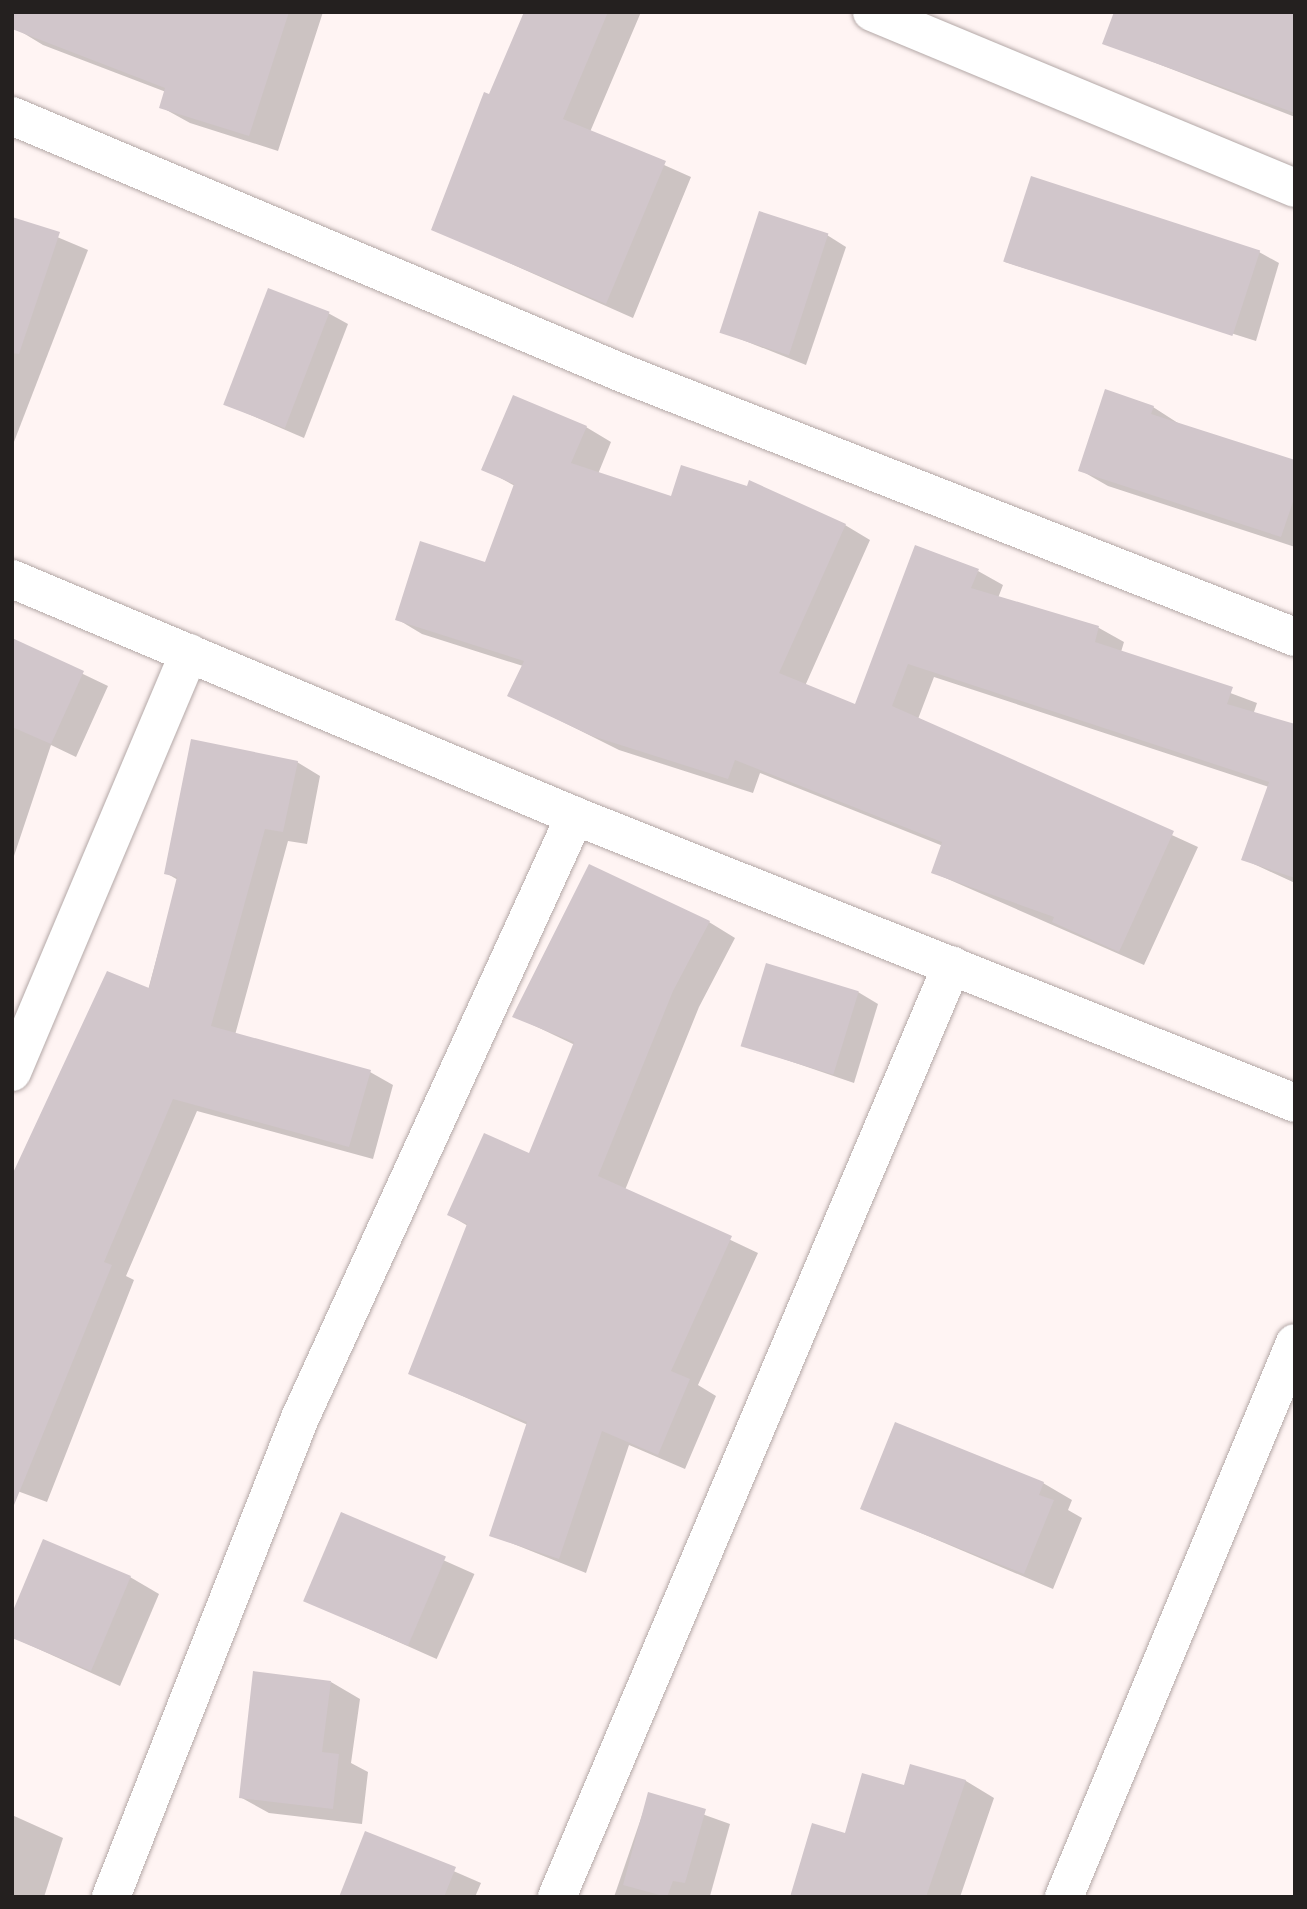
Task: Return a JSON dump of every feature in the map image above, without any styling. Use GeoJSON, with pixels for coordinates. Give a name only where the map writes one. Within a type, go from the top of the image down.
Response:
{"type":"FeatureCollection","features":[{"type":"Feature","properties":{"kind":"street"},"geometry":{"type":"LineString","coordinates":[[872,12],[1295,188]]}},
{"type":"Feature","properties":{"kind":"street"},"geometry":{"type":"LineString","coordinates":[[12,116],[627,375],[1295,637]]}},
{"type":"Feature","properties":{"kind":"street"},"geometry":{"type":"LineString","coordinates":[[12,579],[575,816],[1295,1102]]}},
{"type":"Feature","properties":{"kind":"street"},"geometry":{"type":"LineString","coordinates":[[12,1072],[189,653]]}},
{"type":"Feature","properties":{"kind":"street"},"geometry":{"type":"LineString","coordinates":[[111,1897],[300,1418],[575,816]]}},
{"type":"Feature","properties":{"kind":"street"},"geometry":{"type":"LineString","coordinates":[[557,1897],[953,965]]}},
{"type":"Feature","properties":{"kind":"street"},"geometry":{"type":"LineString","coordinates":[[1064,1897],[1295,1343]]}},
{"type":"Feature","properties":{"kind":"building"},"geometry":{"type":"Polygon","coordinates":[[[12,12],[289,12],[249,136],[159,108],[165,88],[12,29],[12,12]]]}},
{"type":"Feature","properties":{"kind":"building"},"geometry":{"type":"Polygon","coordinates":[[[524,12],[608,12],[563,119],[666,161],[606,304],[431,230],[484,92],[489,94],[524,12]]]}},
{"type":"Feature","properties":{"kind":"building"},"geometry":{"type":"Polygon","coordinates":[[[1114,12],[1295,12],[1295,113],[1102,44],[1114,12]]]}},
{"type":"Feature","properties":{"kind":"building"},"geometry":{"type":"Polygon","coordinates":[[[1031,176],[1260,250],[1232,336],[1003,262],[1031,176]]]}},
{"type":"Feature","properties":{"kind":"building"},"geometry":{"type":"Polygon","coordinates":[[[759,211],[828,234],[789,355],[719,333],[759,211]]]}},
{"type":"Feature","properties":{"kind":"building"},"geometry":{"type":"Polygon","coordinates":[[[12,217],[60,232],[19,354],[12,353],[12,217]]]}},
{"type":"Feature","properties":{"kind":"building"},"geometry":{"type":"Polygon","coordinates":[[[268,288],[330,312],[285,428],[223,405],[268,288]]]}},
{"type":"Feature","properties":{"kind":"building"},"geometry":{"type":"Polygon","coordinates":[[[1105,389],[1154,406],[1151,414],[1295,460],[1295,496],[1281,537],[1078,471],[1105,389]]]}},
{"type":"Feature","properties":{"kind":"building"},"geometry":{"type":"Polygon","coordinates":[[[513,395],[587,426],[571,463],[671,496],[681,465],[747,486],[749,480],[846,524],[779,673],[855,704],[915,545],[979,569],[971,588],[1099,626],[1095,642],[1233,687],[1227,704],[1295,724],[1295,878],[1241,860],[1269,782],[908,664],[892,706],[1174,831],[1119,952],[1052,922],[1054,917],[931,873],[942,842],[735,760],[728,779],[592,736],[507,696],[524,661],[395,620],[420,541],[485,562],[514,484],[481,470],[513,395]]]}},
{"type":"Feature","properties":{"kind":"building"},"geometry":{"type":"Polygon","coordinates":[[[12,638],[84,671],[51,744],[12,727],[12,638]]]}},
{"type":"Feature","properties":{"kind":"building"},"geometry":{"type":"Polygon","coordinates":[[[191,739],[298,761],[283,832],[265,829],[211,1026],[371,1070],[349,1147],[173,1099],[104,1262],[112,1265],[12,1510],[12,1175],[107,971],[149,988],[177,877],[164,874],[191,739]]]}},
{"type":"Feature","properties":{"kind":"building"},"geometry":{"type":"Polygon","coordinates":[[[589,864],[710,921],[673,991],[598,1176],[732,1236],[671,1371],[690,1379],[658,1455],[602,1431],[559,1559],[489,1536],[527,1422],[408,1374],[467,1224],[447,1215],[484,1133],[529,1153],[574,1042],[512,1017],[589,864]]]}},
{"type":"Feature","properties":{"kind":"building"},"geometry":{"type":"Polygon","coordinates":[[[766,963],[859,991],[833,1075],[741,1046],[766,963]]]}},
{"type":"Feature","properties":{"kind":"building"},"geometry":{"type":"Polygon","coordinates":[[[895,1422],[1044,1482],[1039,1495],[1054,1500],[1024,1574],[860,1509],[895,1422]]]}},
{"type":"Feature","properties":{"kind":"building"},"geometry":{"type":"Polygon","coordinates":[[[341,1512],[446,1557],[408,1646],[303,1601],[341,1512]]]}},
{"type":"Feature","properties":{"kind":"building"},"geometry":{"type":"Polygon","coordinates":[[[43,1539],[131,1576],[91,1671],[12,1638],[12,1613],[43,1539]]]}},
{"type":"Feature","properties":{"kind":"building"},"geometry":{"type":"Polygon","coordinates":[[[253,1671],[331,1681],[322,1752],[339,1754],[333,1809],[239,1798],[253,1671]]]}},
{"type":"Feature","properties":{"kind":"building"},"geometry":{"type":"Polygon","coordinates":[[[910,1764],[966,1780],[926,1897],[790,1897],[812,1823],[845,1833],[862,1773],[904,1785],[910,1764]]]}},
{"type":"Feature","properties":{"kind":"building"},"geometry":{"type":"Polygon","coordinates":[[[648,1792],[706,1809],[685,1883],[673,1881],[667,1897],[623,1885],[648,1792]]]}},
{"type":"Feature","properties":{"kind":"building"},"geometry":{"type":"Polygon","coordinates":[[[365,1831],[456,1867],[444,1897],[339,1897],[365,1831]]]}}]}
